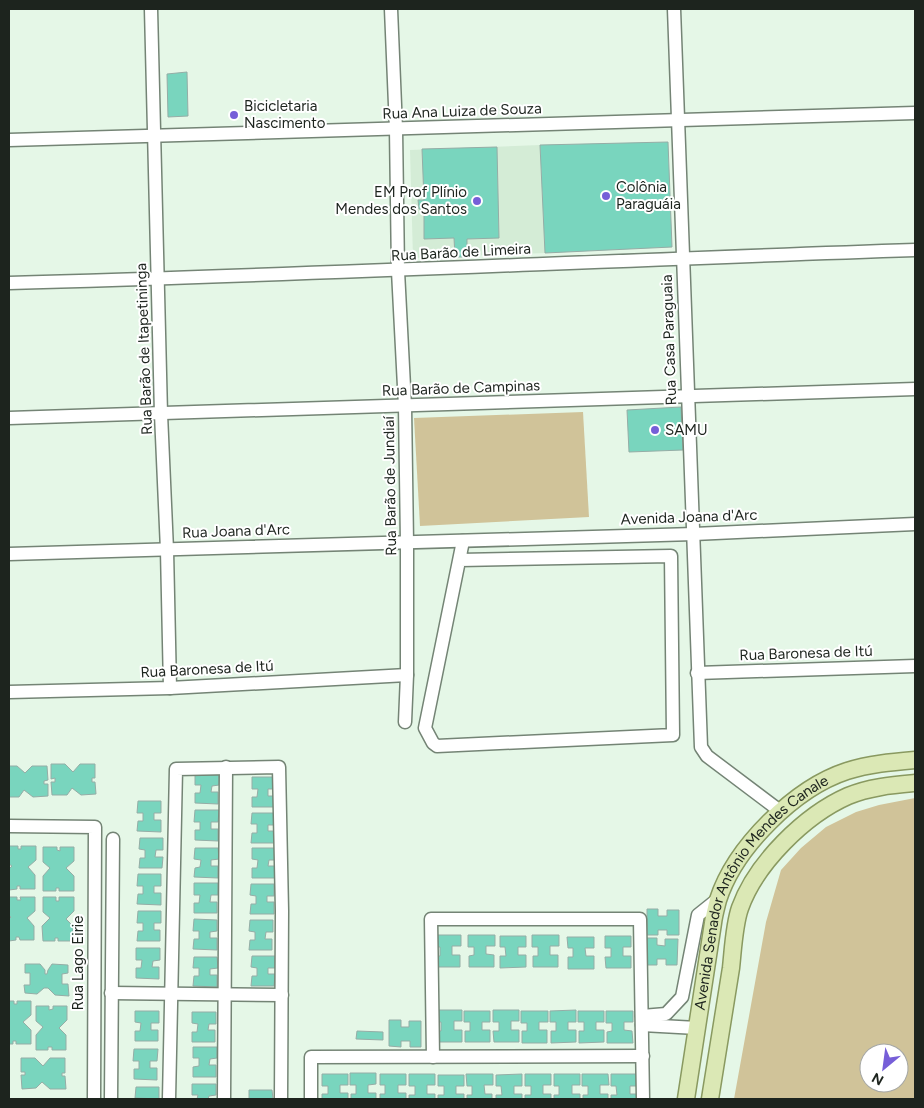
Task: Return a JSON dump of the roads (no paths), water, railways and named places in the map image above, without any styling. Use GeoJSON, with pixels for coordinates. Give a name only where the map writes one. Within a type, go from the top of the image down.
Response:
{"type":"FeatureCollection","features":[{"type":"Feature","properties":{"kind":"main road","name":"Avenida Senador Antônio Mendes Canale"},"geometry":{"type":"LineString","coordinates":[[686,1099],[713,923],[718,899],[730,874],[763,828],[799,796],[847,771],[881,763],[915,760]]}},
{"type":"Feature","properties":{"kind":"main road","name":"Avenida Senador Antônio Mendes Canale"},"geometry":{"type":"LineString","coordinates":[[710,1099],[740,909],[763,866],[790,835],[824,810],[849,796],[875,788],[915,783]]}},
{"type":"Feature","properties":{"kind":"main road"},"geometry":{"type":"LineString","coordinates":[[690,1070],[714,1074]]}},
{"type":"Feature","properties":{"kind":"street","name":"Rua Barão de Itapetininga"},"geometry":{"type":"LineString","coordinates":[[151,9],[170,688]]}},
{"type":"Feature","properties":{"kind":"street","name":"Rua Barão de Jundiaí"},"geometry":{"type":"LineString","coordinates":[[391,9],[396,129],[398,271],[405,406],[407,543],[405,722]]}},
{"type":"Feature","properties":{"kind":"street","name":"Rua Casa Paraguaia"},"geometry":{"type":"LineString","coordinates":[[674,9],[701,747],[707,756],[780,811]]}},
{"type":"Feature","properties":{"kind":"street","name":"Rua Ana Luiza de Souza"},"geometry":{"type":"LineString","coordinates":[[9,140],[915,113]]}},
{"type":"Feature","properties":{"kind":"street","name":"Rua Barão de Limeira"},"geometry":{"type":"LineString","coordinates":[[9,283],[398,271],[915,250]]}},
{"type":"Feature","properties":{"kind":"street","name":"Rua Barão de Campinas"},"geometry":{"type":"LineString","coordinates":[[9,418],[915,390]]}},
{"type":"Feature","properties":{"kind":"street","name":"Avenida Joana d'Arc"},"geometry":{"type":"LineString","coordinates":[[463,541],[694,534],[915,524]]}},
{"type":"Feature","properties":{"kind":"street","name":"Rua Joana d'Arc"},"geometry":{"type":"LineString","coordinates":[[9,554],[463,541]]}},
{"type":"Feature","properties":{"kind":"street"},"geometry":{"type":"LineString","coordinates":[[460,560],[671,556],[673,735],[437,746],[433,743],[426,728],[463,541]]}},
{"type":"Feature","properties":{"kind":"street","name":"Rua Baronesa de Itú"},"geometry":{"type":"LineString","coordinates":[[697,673],[915,666]]}},
{"type":"Feature","properties":{"kind":"street","name":"Rua Baronesa de Itú"},"geometry":{"type":"LineString","coordinates":[[9,692],[170,688],[406,675]]}},
{"type":"Feature","properties":{"kind":"street"},"geometry":{"type":"LineString","coordinates":[[224,1099],[226,767]]}},
{"type":"Feature","properties":{"kind":"street"},"geometry":{"type":"LineString","coordinates":[[169,1099],[176,769],[226,767],[279,767],[282,912],[281,1099]]}},
{"type":"Feature","properties":{"kind":"street","name":"Rua Lago Eirie"},"geometry":{"type":"LineString","coordinates":[[9,826],[95,827],[94,1099]]}},
{"type":"Feature","properties":{"kind":"street"},"geometry":{"type":"LineString","coordinates":[[111,1099],[113,839]]}},
{"type":"Feature","properties":{"kind":"street"},"geometry":{"type":"LineString","coordinates":[[642,1021],[666,1014],[682,997],[698,915],[718,899]]}},
{"type":"Feature","properties":{"kind":"street"},"geometry":{"type":"LineString","coordinates":[[433,1056],[431,919],[640,919],[643,1099]]}},
{"type":"Feature","properties":{"kind":"street"},"geometry":{"type":"LineString","coordinates":[[111,992],[282,995]]}},
{"type":"Feature","properties":{"kind":"street"},"geometry":{"type":"LineString","coordinates":[[642,1021],[696,1028]]}},
{"type":"Feature","properties":{"kind":"street"},"geometry":{"type":"LineString","coordinates":[[311,1099],[311,1057],[643,1056]]}},
{"type":"Feature","properties":{"kind":"place","name":"Bicicletaria Nascimento"},"geometry":{"type":"Point","coordinates":[234,115]}},
{"type":"Feature","properties":{"kind":"place","name":"Colônia Paraguáia"},"geometry":{"type":"Point","coordinates":[606,196]}},
{"type":"Feature","properties":{"kind":"place","name":"EM Prof Plínio Mendes dos Santos"},"geometry":{"type":"Point","coordinates":[477,201]}},
{"type":"Feature","properties":{"kind":"place","name":"SAMU"},"geometry":{"type":"Point","coordinates":[655,430]}}]}
